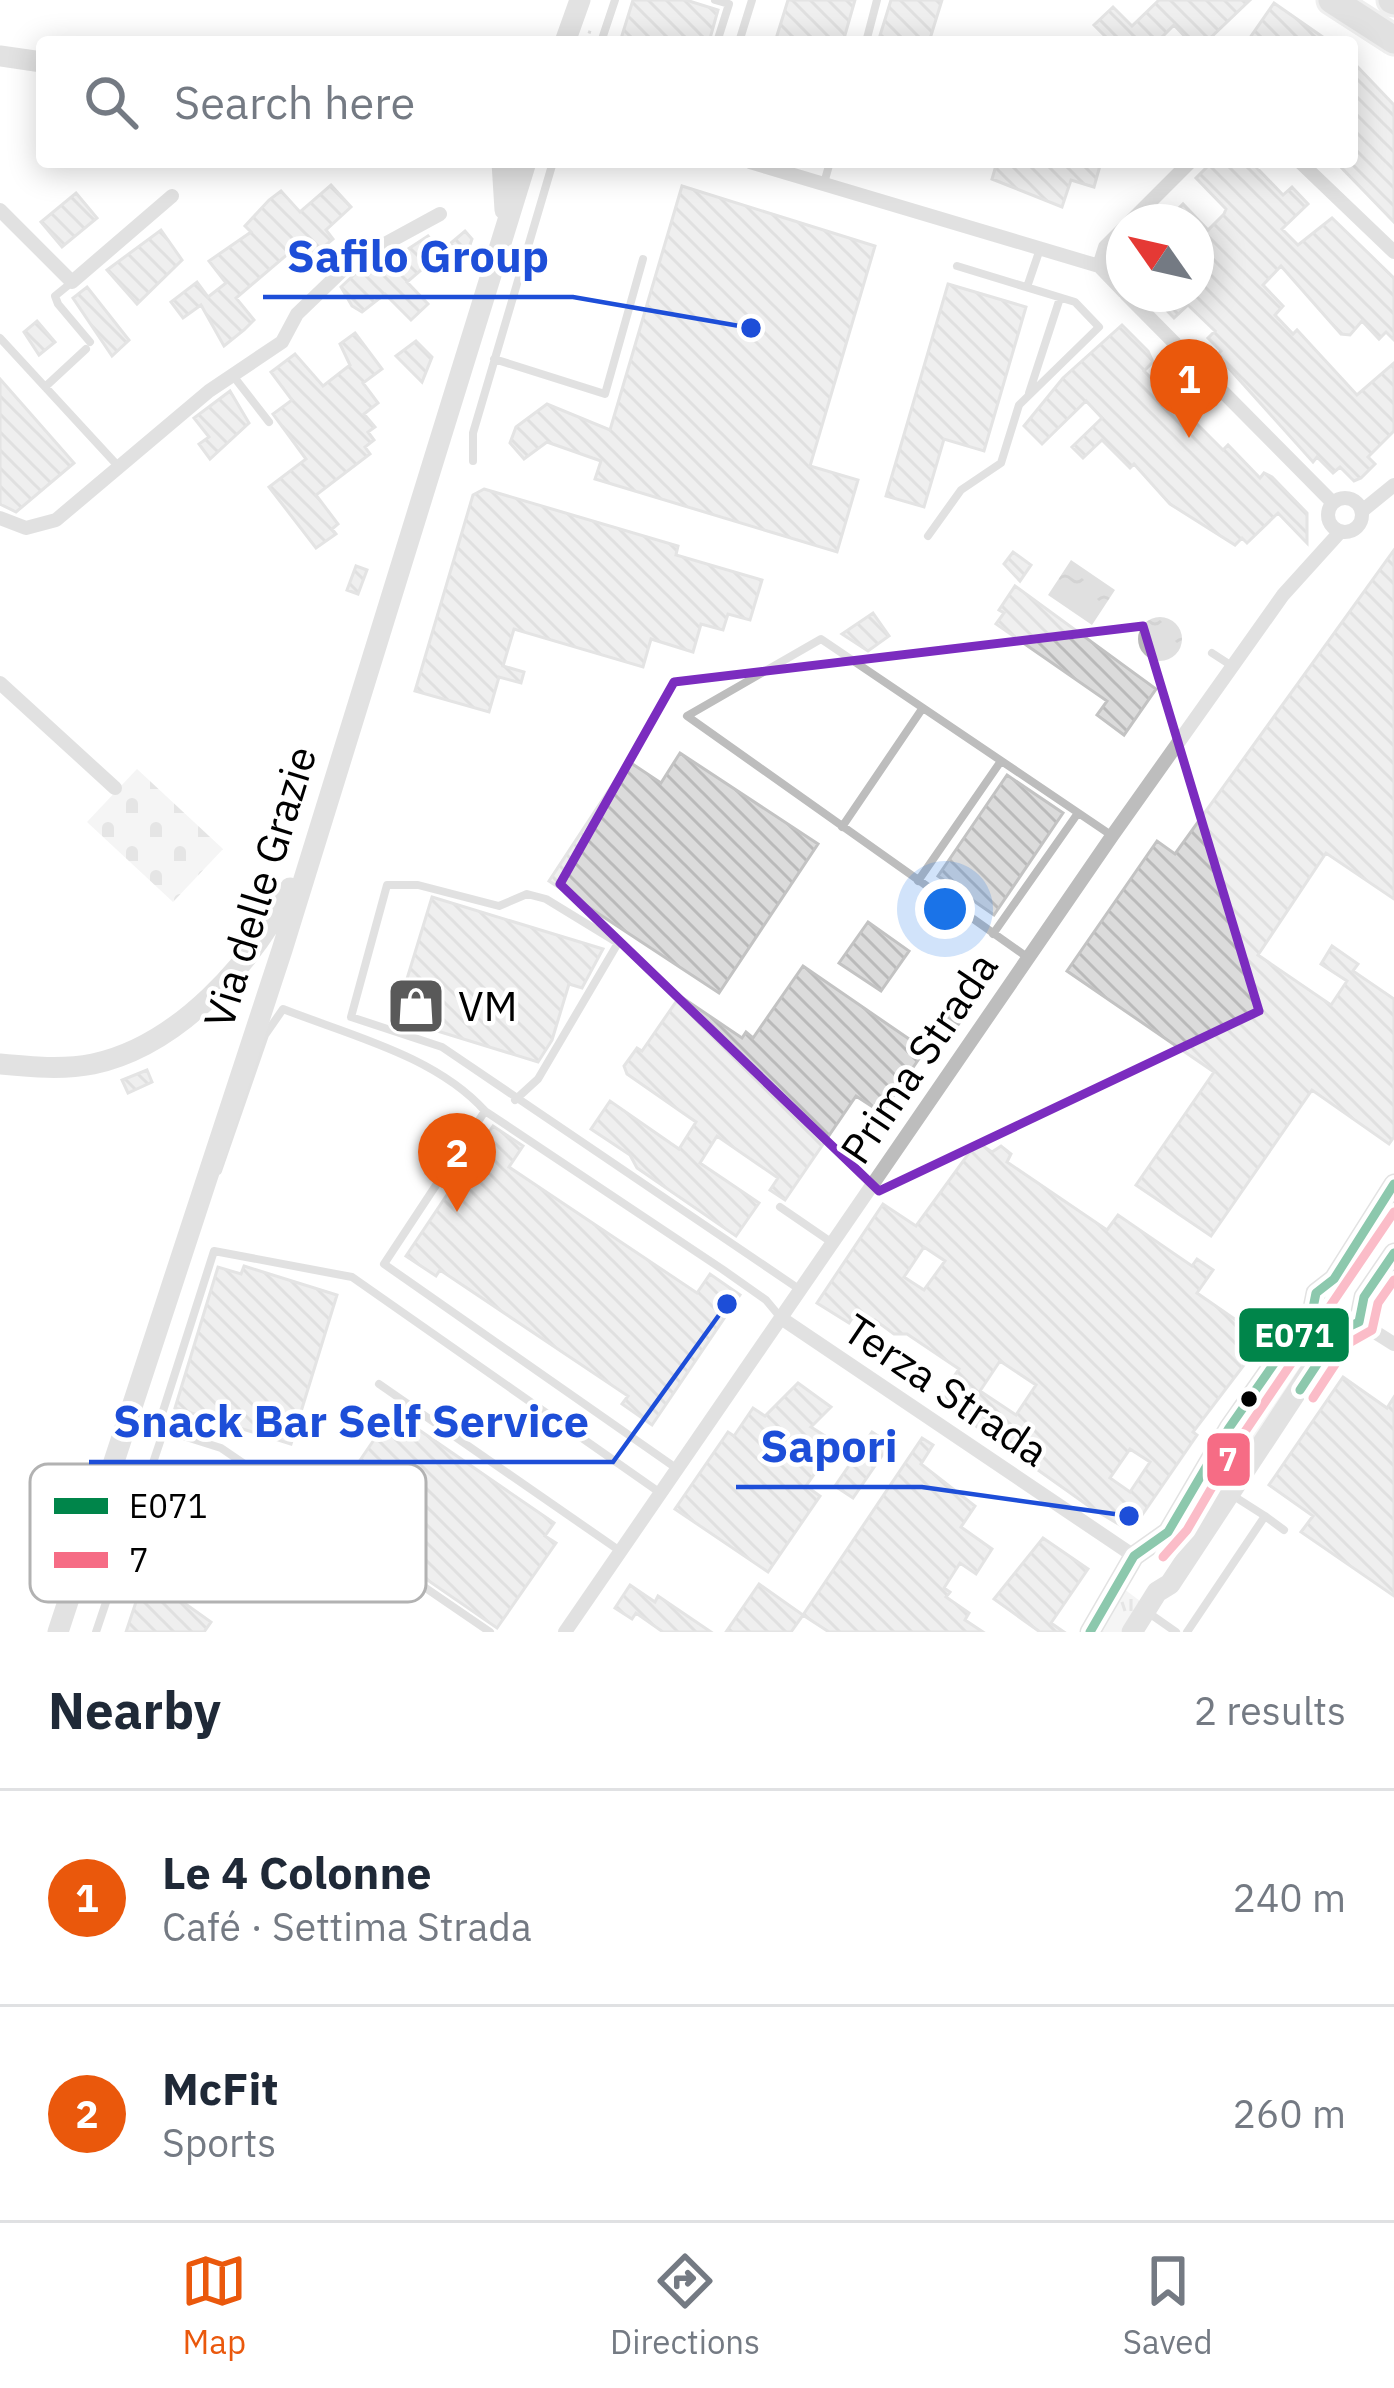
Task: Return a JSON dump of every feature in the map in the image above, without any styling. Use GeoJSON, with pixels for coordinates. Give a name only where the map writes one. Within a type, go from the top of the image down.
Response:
{"type":"FeatureCollection","features":[{"type":"Feature","properties":{"kind":"highway"},"geometry":{"type":"LineString","coordinates":[[1339,5],[1394,44]]}},
{"type":"Feature","properties":{"kind":"street"},"geometry":{"type":"LineString","coordinates":[[569,36],[580,0]]}},
{"type":"Feature","properties":{"kind":"street"},"geometry":{"type":"LineString","coordinates":[[0,56],[36,61]]}},
{"type":"Feature","properties":{"kind":"street"},"geometry":{"type":"LineString","coordinates":[[502,168],[506,223]]}},
{"type":"Feature","properties":{"kind":"street","name":"Via delle Grazie"},"geometry":{"type":"LineString","coordinates":[[114,1464],[204,1192],[524,168]]}},
{"type":"Feature","properties":{"kind":"street"},"geometry":{"type":"LineString","coordinates":[[770,168],[1099,266],[1106,273]]}},
{"type":"Feature","properties":{"kind":"street"},"geometry":{"type":"LineString","coordinates":[[1148,204],[1184,168]]}},
{"type":"Feature","properties":{"kind":"street"},"geometry":{"type":"LineString","coordinates":[[1306,168],[1394,252]]}},
{"type":"Feature","properties":{"kind":"street"},"geometry":{"type":"LineString","coordinates":[[0,210],[72,282],[172,196]]}},
{"type":"Feature","properties":{"kind":"street"},"geometry":{"type":"LineString","coordinates":[[0,518],[26,528],[56,520],[232,376],[282,342],[297,314],[350,262],[440,214]]}},
{"type":"Feature","properties":{"kind":"street"},"geometry":{"type":"LineString","coordinates":[[1099,266],[1106,246]]}},
{"type":"Feature","properties":{"kind":"street"},"geometry":{"type":"LineString","coordinates":[[1144,312],[1333,503]]}},
{"type":"Feature","properties":{"kind":"street","name":"Prima Strada"},"geometry":{"type":"LineString","coordinates":[[565,1632],[1232,666],[1283,596],[1340,532],[1356,529],[1362,511],[1394,485]]}},
{"type":"Feature","properties":{"kind":"street"},"geometry":{"type":"LineString","coordinates":[[1333,503],[1349,498],[1362,511]]}},
{"type":"Feature","properties":{"kind":"street"},"geometry":{"type":"LineString","coordinates":[[1333,503],[1328,519],[1340,532]]}},
{"type":"Feature","properties":{"kind":"street"},"geometry":{"type":"LineString","coordinates":[[0,683],[115,788]]}},
{"type":"Feature","properties":{"kind":"street"},"geometry":{"type":"LineString","coordinates":[[0,1064],[93,1064],[142,1047],[187,1014],[264,936],[294,879],[326,798]]}},
{"type":"Feature","properties":{"kind":"street"},"geometry":{"type":"LineString","coordinates":[[1090,1632],[1139,1558],[1175,1521],[1228,1427],[1313,1308],[1316,1293],[1334,1279],[1394,1184]]}},
{"type":"Feature","properties":{"kind":"street"},"geometry":{"type":"LineString","coordinates":[[1132,1632],[1349,1326],[1394,1252]]}},
{"type":"Feature","properties":{"kind":"street"},"geometry":{"type":"LineString","coordinates":[[1334,1279],[1352,1283],[1364,1297]]}},
{"type":"Feature","properties":{"kind":"street"},"geometry":{"type":"LineString","coordinates":[[1313,1308],[1324,1327],[1349,1326],[1394,1344]]}},
{"type":"Feature","properties":{"kind":"street","name":"Terza Strada"},"geometry":{"type":"LineString","coordinates":[[781,1318],[1139,1558]]}},
{"type":"Feature","properties":{"kind":"street"},"geometry":{"type":"LineString","coordinates":[[1139,1558],[1168,1554],[1175,1570]]}},
{"type":"Feature","properties":{"kind":"street"},"geometry":{"type":"LineString","coordinates":[[1139,1558],[1135,1585],[1151,1601]]}},
{"type":"Feature","properties":{"kind":"street","name":"Via delle Grazie"},"geometry":{"type":"LineString","coordinates":[[58,1632],[68,1602]]}},
{"type":"Feature","properties":{"kind":"lane"},"geometry":{"type":"LineString","coordinates":[[603,36],[615,0]]}},
{"type":"Feature","properties":{"kind":"lane"},"geometry":{"type":"LineString","coordinates":[[715,0],[729,4],[720,36]]}},
{"type":"Feature","properties":{"kind":"lane"},"geometry":{"type":"LineString","coordinates":[[741,36],[752,0]]}},
{"type":"Feature","properties":{"kind":"lane"},"geometry":{"type":"LineString","coordinates":[[868,36],[878,0]]}},
{"type":"Feature","properties":{"kind":"lane"},"geometry":{"type":"LineString","coordinates":[[473,461],[473,433],[551,168]]}},
{"type":"Feature","properties":{"kind":"lane"},"geometry":{"type":"LineString","coordinates":[[824,184],[828,168]]}},
{"type":"Feature","properties":{"kind":"lane"},"geometry":{"type":"LineString","coordinates":[[1027,287],[1041,249]]}},
{"type":"Feature","properties":{"kind":"lane"},"geometry":{"type":"LineString","coordinates":[[494,359],[605,394],[643,260]]}},
{"type":"Feature","properties":{"kind":"lane"},"geometry":{"type":"LineString","coordinates":[[928,536],[961,490],[1001,463],[1019,405],[1100,327],[1075,302],[956,266]]}},
{"type":"Feature","properties":{"kind":"lane"},"geometry":{"type":"LineString","coordinates":[[45,387],[88,345],[55,296],[72,282]]}},
{"type":"Feature","properties":{"kind":"lane"},"geometry":{"type":"LineString","coordinates":[[1028,397],[1060,298]]}},
{"type":"Feature","properties":{"kind":"lane"},"geometry":{"type":"LineString","coordinates":[[0,338],[119,467]]}},
{"type":"Feature","properties":{"kind":"lane"},"geometry":{"type":"LineString","coordinates":[[232,376],[269,422]]}},
{"type":"Feature","properties":{"kind":"lane"},"geometry":{"type":"LineString","coordinates":[[1028,958],[687,716],[821,639],[1112,836]]}},
{"type":"Feature","properties":{"kind":"lane"},"geometry":{"type":"LineString","coordinates":[[1212,652],[1232,666]]}},
{"type":"Feature","properties":{"kind":"lane"},"geometry":{"type":"LineString","coordinates":[[842,826],[922,708]]}},
{"type":"Feature","properties":{"kind":"lane"},"geometry":{"type":"LineString","coordinates":[[919,881],[1001,761]]}},
{"type":"Feature","properties":{"kind":"lane"},"geometry":{"type":"LineString","coordinates":[[993,934],[1078,813]]}},
{"type":"Feature","properties":{"kind":"lane"},"geometry":{"type":"LineString","coordinates":[[515,1100],[538,1079],[618,943],[545,899],[527,894],[499,906],[418,885],[387,885],[351,1017],[442,1047],[515,1100],[800,1290]]}},
{"type":"Feature","properties":{"kind":"lane"},"geometry":{"type":"LineString","coordinates":[[204,1192],[226,1159],[265,1035],[283,1009],[404,1057],[472,1096],[485,1111],[766,1300],[781,1318]]}},
{"type":"Feature","properties":{"kind":"lane"},"geometry":{"type":"LineString","coordinates":[[485,1111],[384,1264],[677,1468]]}},
{"type":"Feature","properties":{"kind":"lane"},"geometry":{"type":"LineString","coordinates":[[780,1207],[832,1242]]}},
{"type":"Feature","properties":{"kind":"lane"},"geometry":{"type":"LineString","coordinates":[[163,1411],[214,1251],[352,1277],[661,1493]]}},
{"type":"Feature","properties":{"kind":"lane"},"geometry":{"type":"LineString","coordinates":[[379,1384],[620,1551]]}},
{"type":"Feature","properties":{"kind":"lane"},"geometry":{"type":"LineString","coordinates":[[153,1464],[164,1430],[221,1448],[244,1464]]}},
{"type":"Feature","properties":{"kind":"lane"},"geometry":{"type":"LineString","coordinates":[[1229,1493],[1284,1530]]}},
{"type":"Feature","properties":{"kind":"lane"},"geometry":{"type":"LineString","coordinates":[[1187,1632],[1265,1516]]}},
{"type":"Feature","properties":{"kind":"lane"},"geometry":{"type":"LineString","coordinates":[[426,1588],[490,1632]]}},
{"type":"Feature","properties":{"kind":"lane"},"geometry":{"type":"LineString","coordinates":[[1151,1601],[1175,1632]]}},
{"type":"Feature","properties":{"kind":"lane"},"geometry":{"type":"LineString","coordinates":[[96,1632],[106,1602]]}},
{"type":"Feature","properties":{"kind":"highlighted area"},"geometry":{"type":"Polygon","coordinates":[[[1143,626],[1259,1011],[879,1191],[560,884],[674,682],[1143,626]]]}},
{"type":"Feature","properties":{"kind":"green space"},"geometry":{"type":"Polygon","coordinates":[[[137,769],[223,849],[173,902],[87,822],[137,769]]]}},
{"type":"Feature","properties":{"kind":"green space"},"geometry":{"type":"Polygon","coordinates":[[[1312,1324],[1322,1336],[1178,1553],[1167,1542],[1312,1324]]]}},
{"type":"Feature","properties":{"kind":"green space"},"geometry":{"type":"Polygon","coordinates":[[[1124,1589],[1140,1601],[1121,1632],[1098,1632],[1124,1589]]]}},
{"type":"Feature","properties":{"kind":"water"},"geometry":{"type":"Polygon","coordinates":[[[1071,560],[1115,590],[1092,625],[1048,595],[1071,560]]]}},
{"type":"Feature","properties":{"kind":"water"},"geometry":{"type":"Polygon","coordinates":[[[1160,617],[1175,624],[1182,639],[1175,654],[1160,661],[1145,654],[1138,639],[1145,624],[1160,617]]]}},
{"type":"Feature","properties":{"kind":"building"},"geometry":{"type":"Polygon","coordinates":[[[633,0],[686,0],[718,10],[711,36],[622,36],[633,0]]]}},
{"type":"Feature","properties":{"kind":"building"},"geometry":{"type":"Polygon","coordinates":[[[788,0],[855,0],[845,36],[777,36],[788,0]]]}},
{"type":"Feature","properties":{"kind":"building"},"geometry":{"type":"Polygon","coordinates":[[[891,0],[942,0],[931,36],[880,36],[891,0]]]}},
{"type":"Feature","properties":{"kind":"building"},"geometry":{"type":"Polygon","coordinates":[[[1159,0],[1250,0],[1212,36],[1184,36],[1174,25],[1163,36],[1105,36],[1094,25],[1113,7],[1132,26],[1159,0]]]}},
{"type":"Feature","properties":{"kind":"building"},"geometry":{"type":"Polygon","coordinates":[[[1274,3],[1321,36],[1251,36],[1274,3]]]}},
{"type":"Feature","properties":{"kind":"building"},"geometry":{"type":"Polygon","coordinates":[[[1358,67],[1394,105],[1394,222],[1342,168],[1358,168],[1358,67]]]}},
{"type":"Feature","properties":{"kind":"building"},"geometry":{"type":"Polygon","coordinates":[[[995,168],[1099,168],[1094,187],[1071,180],[1062,207],[992,179],[995,168]]]}},
{"type":"Feature","properties":{"kind":"building"},"geometry":{"type":"Polygon","coordinates":[[[1206,168],[1257,168],[1283,195],[1292,187],[1308,204],[1282,229],[1298,245],[1332,218],[1394,278],[1394,340],[1386,332],[1379,339],[1362,321],[1350,335],[1341,334],[1281,266],[1263,285],[1283,306],[1275,315],[1293,334],[1297,330],[1357,395],[1394,363],[1394,431],[1368,457],[1375,464],[1361,478],[1354,481],[1340,467],[1333,473],[1317,457],[1313,462],[1217,355],[1221,351],[1208,338],[1215,331],[1195,312],[1214,312],[1214,224],[1226,209],[1196,178],[1206,168]]]}},
{"type":"Feature","properties":{"kind":"building"},"geometry":{"type":"Polygon","coordinates":[[[331,185],[351,207],[326,230],[333,239],[307,261],[296,247],[236,298],[254,320],[244,330],[224,346],[201,305],[183,318],[171,302],[197,282],[208,297],[226,283],[209,261],[251,232],[245,226],[269,200],[281,191],[300,212],[331,185]]]}},
{"type":"Feature","properties":{"kind":"building"},"geometry":{"type":"Polygon","coordinates":[[[682,186],[875,246],[810,466],[858,480],[837,552],[595,479],[601,461],[547,442],[524,459],[510,443],[516,427],[547,404],[610,430],[682,186]]]}},
{"type":"Feature","properties":{"kind":"building"},"geometry":{"type":"Polygon","coordinates":[[[76,193],[97,218],[62,247],[41,222],[76,193]]]}},
{"type":"Feature","properties":{"kind":"building"},"geometry":{"type":"Polygon","coordinates":[[[161,230],[182,260],[137,304],[107,270],[161,230]]]}},
{"type":"Feature","properties":{"kind":"building"},"geometry":{"type":"Polygon","coordinates":[[[465,231],[472,239],[465,259],[451,243],[465,231]]]}},
{"type":"Feature","properties":{"kind":"building"},"geometry":{"type":"Polygon","coordinates":[[[428,236],[442,252],[407,282],[428,304],[411,320],[385,294],[362,312],[352,306],[341,287],[357,272],[363,269],[368,275],[397,250],[405,251],[428,236]]]}},
{"type":"Feature","properties":{"kind":"building"},"geometry":{"type":"Polygon","coordinates":[[[948,284],[1026,307],[984,451],[944,439],[924,507],[886,496],[948,284]]]}},
{"type":"Feature","properties":{"kind":"building"},"geometry":{"type":"Polygon","coordinates":[[[87,287],[129,340],[112,356],[73,298],[87,287]]]}},
{"type":"Feature","properties":{"kind":"building"},"geometry":{"type":"Polygon","coordinates":[[[37,321],[55,342],[39,355],[24,332],[37,321]]]}},
{"type":"Feature","properties":{"kind":"building"},"geometry":{"type":"Polygon","coordinates":[[[1122,325],[1148,351],[1153,362],[1144,371],[1223,450],[1228,445],[1260,478],[1264,473],[1272,477],[1307,513],[1307,543],[1278,513],[1247,543],[1242,538],[1235,545],[1170,504],[1134,464],[1130,468],[1102,440],[1083,458],[1072,447],[1102,418],[1086,401],[1042,444],[1024,426],[1063,378],[1122,325]]]}},
{"type":"Feature","properties":{"kind":"building"},"geometry":{"type":"Polygon","coordinates":[[[355,333],[382,369],[363,383],[378,403],[364,414],[375,427],[368,432],[374,440],[365,447],[370,454],[316,495],[338,524],[332,529],[336,534],[316,548],[269,487],[306,459],[273,414],[292,400],[271,372],[295,354],[323,386],[350,365],[340,344],[355,333]]]}},
{"type":"Feature","properties":{"kind":"building"},"geometry":{"type":"Polygon","coordinates":[[[416,341],[432,357],[422,382],[396,356],[416,341]]]}},
{"type":"Feature","properties":{"kind":"building"},"geometry":{"type":"Polygon","coordinates":[[[0,379],[74,463],[16,512],[0,504],[0,379]]]}},
{"type":"Feature","properties":{"kind":"building"},"geometry":{"type":"Polygon","coordinates":[[[230,391],[249,423],[210,459],[199,444],[209,437],[194,418],[230,391]]]}},
{"type":"Feature","properties":{"kind":"building"},"geometry":{"type":"Polygon","coordinates":[[[484,489],[678,546],[676,555],[762,580],[750,620],[728,614],[723,630],[701,624],[693,652],[651,639],[643,667],[514,629],[503,666],[524,672],[521,683],[499,677],[489,712],[415,691],[473,495],[484,489]]]}},
{"type":"Feature","properties":{"kind":"building"},"geometry":{"type":"Polygon","coordinates":[[[1394,550],[1394,899],[1326,853],[1258,955],[1331,1005],[1347,981],[1321,964],[1332,946],[1358,964],[1353,971],[1394,999],[1394,1137],[1389,1144],[1312,1090],[1211,1236],[1136,1185],[1214,1072],[1067,971],[1157,841],[1175,854],[1394,550]]]}},
{"type":"Feature","properties":{"kind":"building"},"geometry":{"type":"Polygon","coordinates":[[[1013,552],[1031,565],[1020,581],[1004,564],[1013,552]]]}},
{"type":"Feature","properties":{"kind":"building"},"geometry":{"type":"Polygon","coordinates":[[[356,566],[367,570],[358,594],[347,590],[356,566]]]}},
{"type":"Feature","properties":{"kind":"building"},"geometry":{"type":"Polygon","coordinates":[[[1015,586],[1156,689],[1124,735],[1097,715],[1107,701],[996,624],[1015,586]]]}},
{"type":"Feature","properties":{"kind":"building"},"geometry":{"type":"Polygon","coordinates":[[[873,613],[889,636],[868,651],[842,634],[873,613]]]}},
{"type":"Feature","properties":{"kind":"building"},"geometry":{"type":"Polygon","coordinates":[[[680,753],[818,844],[719,993],[549,881],[628,761],[661,783],[680,753]]]}},
{"type":"Feature","properties":{"kind":"building"},"geometry":{"type":"Polygon","coordinates":[[[1007,775],[1063,813],[994,915],[938,876],[1007,775]]]}},
{"type":"Feature","properties":{"kind":"building"},"geometry":{"type":"Polygon","coordinates":[[[432,897],[603,949],[582,988],[569,984],[552,1040],[538,1062],[395,1018],[432,897]]]}},
{"type":"Feature","properties":{"kind":"building"},"geometry":{"type":"Polygon","coordinates":[[[868,922],[909,951],[881,991],[839,963],[868,922]]]}},
{"type":"Feature","properties":{"kind":"building"},"geometry":{"type":"Polygon","coordinates":[[[803,966],[925,1050],[882,1113],[856,1096],[785,1200],[770,1190],[778,1178],[717,1136],[700,1163],[759,1203],[736,1236],[637,1168],[630,1155],[591,1129],[610,1101],[679,1149],[696,1122],[627,1074],[624,1066],[637,1048],[642,1051],[680,996],[742,1038],[746,1032],[753,1038],[803,966]]]}},
{"type":"Feature","properties":{"kind":"building"},"geometry":{"type":"Polygon","coordinates":[[[963,987],[977,997],[958,1025],[944,1015],[963,987]]]}},
{"type":"Feature","properties":{"kind":"building"},"geometry":{"type":"Polygon","coordinates":[[[147,1070],[152,1082],[128,1093],[122,1080],[147,1070]]]}},
{"type":"Feature","properties":{"kind":"building"},"geometry":{"type":"Polygon","coordinates":[[[493,1126],[523,1146],[509,1167],[697,1293],[710,1274],[740,1295],[652,1425],[622,1404],[628,1396],[440,1270],[436,1276],[406,1256],[493,1126]]]}},
{"type":"Feature","properties":{"kind":"building"},"geometry":{"type":"Polygon","coordinates":[[[977,1142],[992,1152],[1001,1146],[1011,1154],[1007,1162],[1107,1230],[1118,1215],[1192,1266],[1197,1259],[1213,1270],[1197,1293],[1236,1320],[1241,1313],[1263,1329],[1256,1340],[1260,1344],[1193,1432],[1197,1435],[1138,1521],[1120,1525],[1090,1507],[955,1411],[940,1396],[959,1369],[907,1334],[894,1334],[875,1320],[869,1328],[853,1317],[849,1323],[817,1303],[883,1204],[916,1226],[977,1142]],[[924,1247],[904,1277],[924,1290],[945,1261],[924,1247]],[[1000,1361],[980,1391],[1016,1415],[1036,1385],[1000,1361]],[[1130,1449],[1110,1478],[1130,1492],[1150,1462],[1130,1449]]]}},
{"type":"Feature","properties":{"kind":"building"},"geometry":{"type":"Polygon","coordinates":[[[244,1266],[337,1295],[291,1444],[175,1408],[218,1267],[241,1274],[244,1266]]]}},
{"type":"Feature","properties":{"kind":"building"},"geometry":{"type":"Polygon","coordinates":[[[1343,1377],[1387,1408],[1394,1397],[1394,1596],[1301,1532],[1313,1516],[1269,1485],[1343,1377]]]}},
{"type":"Feature","properties":{"kind":"building"},"geometry":{"type":"Polygon","coordinates":[[[798,1383],[831,1407],[811,1427],[836,1443],[806,1486],[820,1496],[768,1572],[675,1509],[728,1432],[734,1436],[753,1408],[765,1416],[798,1383]]]}},
{"type":"Feature","properties":{"kind":"building"},"geometry":{"type":"Polygon","coordinates":[[[393,1412],[554,1523],[545,1536],[556,1543],[497,1628],[426,1579],[426,1464],[357,1464],[393,1412]]]}},
{"type":"Feature","properties":{"kind":"building"},"geometry":{"type":"Polygon","coordinates":[[[872,1432],[890,1444],[853,1498],[835,1486],[872,1432]]]}},
{"type":"Feature","properties":{"kind":"building"},"geometry":{"type":"Polygon","coordinates":[[[922,1438],[933,1445],[921,1464],[975,1506],[961,1527],[992,1549],[976,1574],[960,1563],[944,1588],[950,1592],[946,1597],[969,1613],[965,1620],[983,1632],[829,1632],[803,1615],[922,1438]]]}},
{"type":"Feature","properties":{"kind":"building"},"geometry":{"type":"Polygon","coordinates":[[[1043,1538],[1088,1569],[1051,1623],[1064,1632],[1040,1632],[994,1599],[1043,1538]]]}},
{"type":"Feature","properties":{"kind":"building"},"geometry":{"type":"Polygon","coordinates":[[[759,1584],[803,1615],[791,1632],[726,1632],[759,1584]]]}},
{"type":"Feature","properties":{"kind":"building"},"geometry":{"type":"Polygon","coordinates":[[[630,1585],[655,1602],[658,1596],[711,1632],[663,1632],[636,1613],[632,1619],[615,1608],[630,1585]]]}},
{"type":"Feature","properties":{"kind":"building"},"geometry":{"type":"Polygon","coordinates":[[[136,1602],[183,1602],[211,1622],[204,1632],[126,1632],[136,1602]]]}},
{"type":"Feature","properties":{"kind":"transit line","name":"E071"},"geometry":{"type":"LineString","coordinates":[[1090,1632],[1134,1556],[1168,1532],[1229,1428],[1313,1308],[1316,1293],[1334,1279],[1394,1184]]}},
{"type":"Feature","properties":{"kind":"transit line","name":"7"},"geometry":{"type":"LineString","coordinates":[[1163,1557],[1187,1530],[1242,1436],[1394,1212]]}},
{"type":"Feature","properties":{"kind":"transit line","name":"E071"},"geometry":{"type":"LineString","coordinates":[[1300,1390],[1339,1331],[1359,1322],[1364,1297],[1394,1253]]}},
{"type":"Feature","properties":{"kind":"transit line","name":"7"},"geometry":{"type":"LineString","coordinates":[[1313,1398],[1349,1343],[1372,1330],[1378,1303],[1394,1280]]}},
{"type":"Feature","properties":{"kind":"place","name":"Safilo Group"},"geometry":{"type":"Point","coordinates":[751,328]}},
{"type":"Feature","properties":{"kind":"place","name":"Le 4 Colonne"},"geometry":{"type":"Point","coordinates":[1189,438]}},
{"type":"Feature","properties":{"kind":"place","name":"VM"},"geometry":{"type":"Point","coordinates":[416,1006]}},
{"type":"Feature","properties":{"kind":"place","name":"McFit"},"geometry":{"type":"Point","coordinates":[457,1212]}},
{"type":"Feature","properties":{"kind":"place","name":"Snack Bar Self Service"},"geometry":{"type":"Point","coordinates":[727,1304]}},
{"type":"Feature","properties":{"kind":"place","name":"Sapori"},"geometry":{"type":"Point","coordinates":[1129,1516]}}]}
